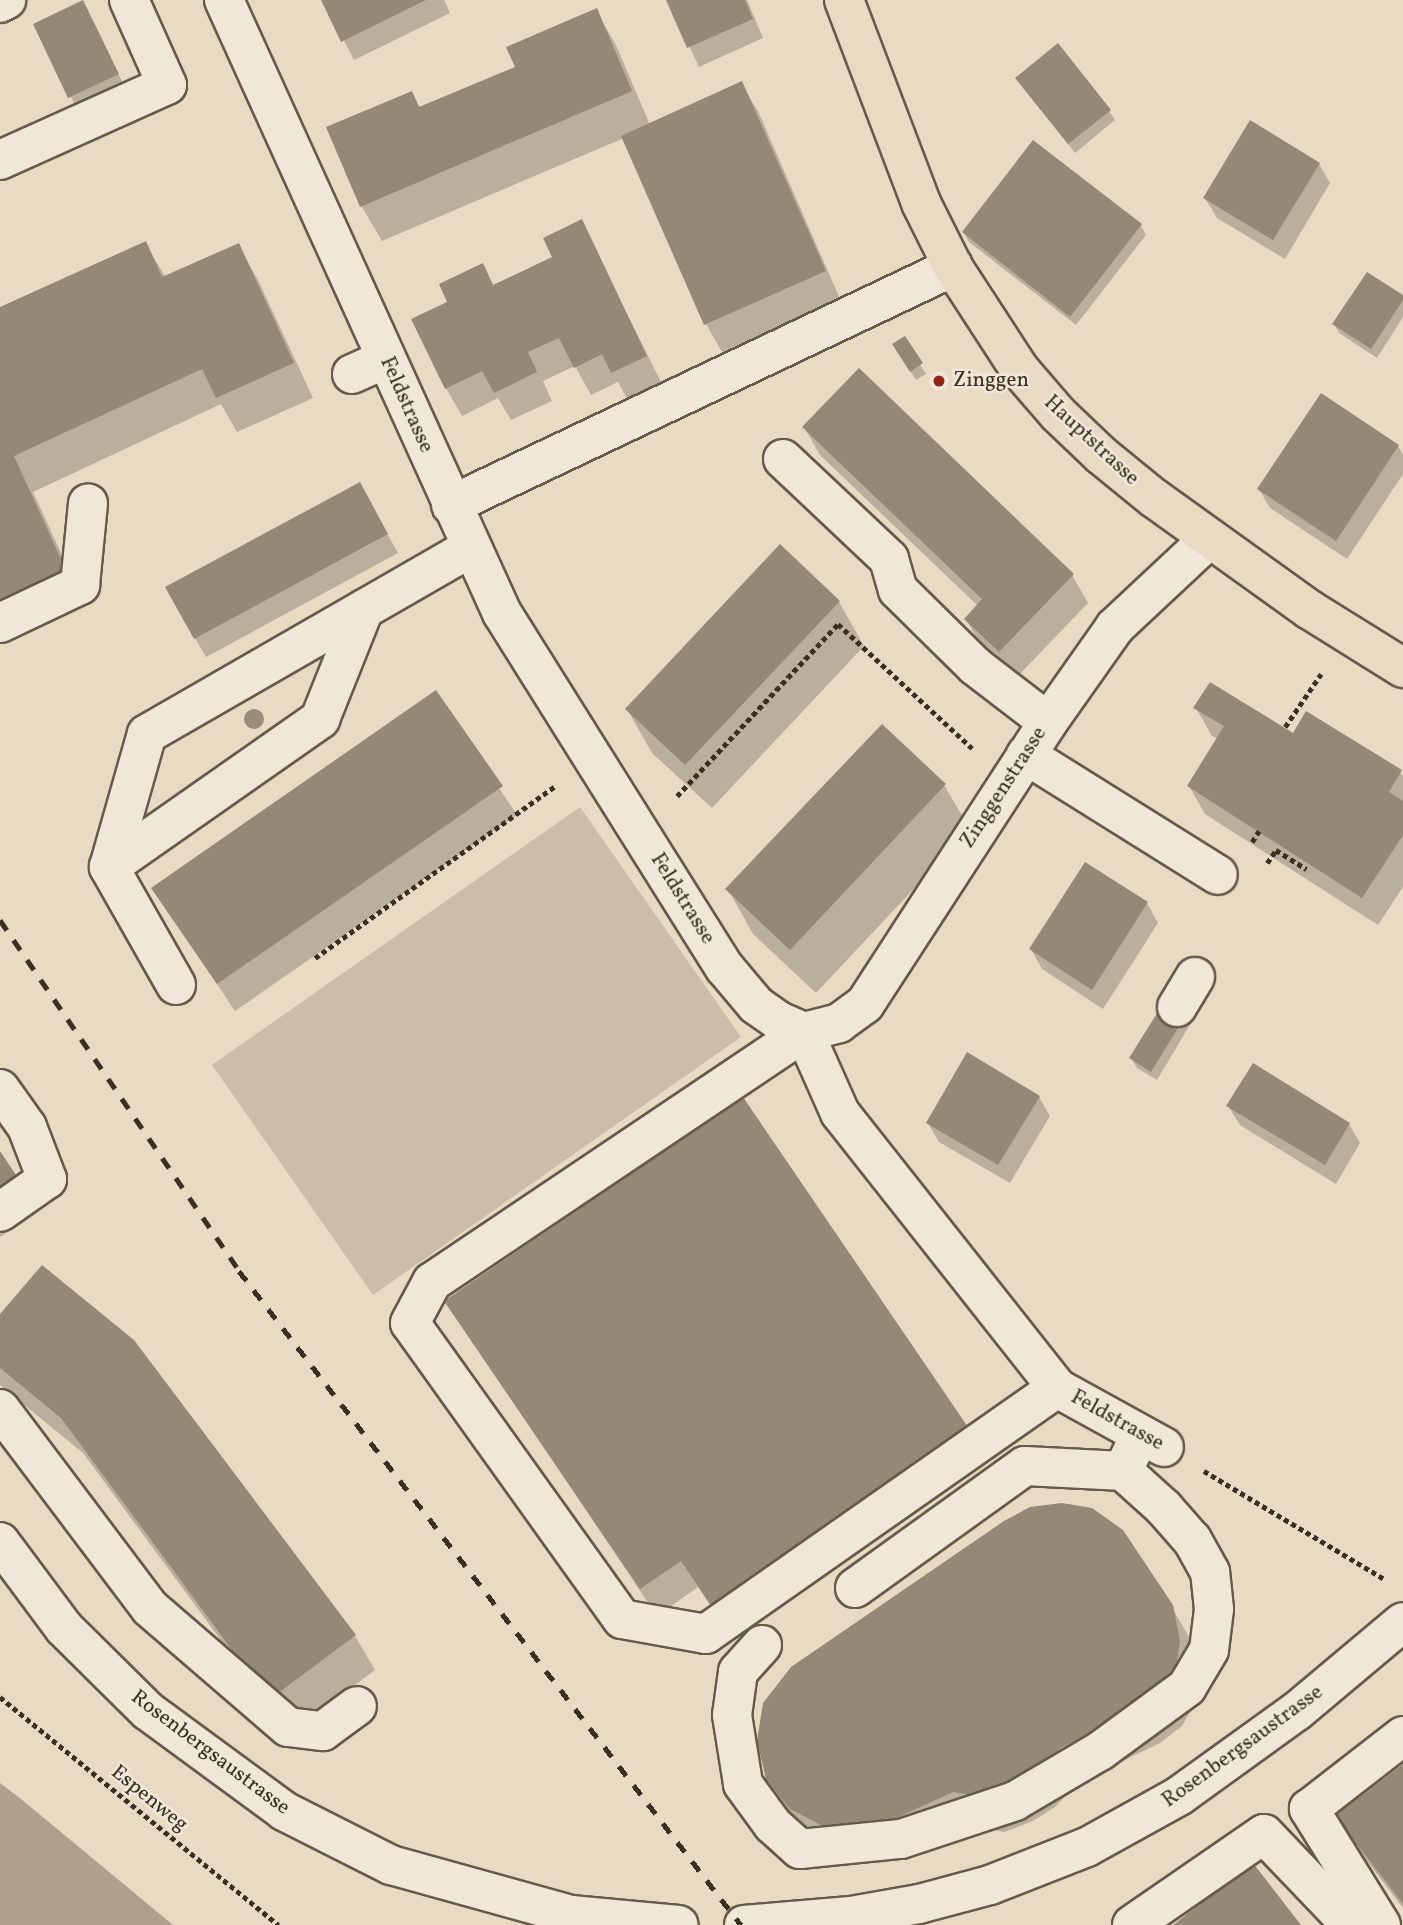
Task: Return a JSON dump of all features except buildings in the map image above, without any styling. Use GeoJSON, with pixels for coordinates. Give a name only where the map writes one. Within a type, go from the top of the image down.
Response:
{"type":"FeatureCollection","features":[{"type":"Feature","properties":{"kind":"main road","name":"Hauptstrasse"},"geometry":{"type":"LineString","coordinates":[[844,0],[921,203],[953,267],[1020,370],[1058,414],[1101,455],[1209,539],[1310,610],[1403,668]]}},
{"type":"Feature","properties":{"kind":"street"},"geometry":{"type":"LineString","coordinates":[[0,3],[6,0]]}},
{"type":"Feature","properties":{"kind":"street"},"geometry":{"type":"LineString","coordinates":[[0,160],[167,85],[129,0]]}},
{"type":"Feature","properties":{"kind":"street","name":"Feldstrasse"},"geometry":{"type":"LineString","coordinates":[[224,0],[369,367],[452,505],[502,613],[726,968],[756,1005],[779,1021],[804,1032],[840,1114],[1057,1388],[1153,1439]]}},
{"type":"Feature","properties":{"kind":"street"},"geometry":{"type":"LineString","coordinates":[[452,505],[953,267]]}},
{"type":"Feature","properties":{"kind":"street"},"geometry":{"type":"LineString","coordinates":[[783,459],[889,559],[898,590],[975,666],[1048,722]]}},
{"type":"Feature","properties":{"kind":"street"},"geometry":{"type":"LineString","coordinates":[[0,623],[80,585],[88,503]]}},
{"type":"Feature","properties":{"kind":"street","name":"Zinggenstrasse"},"geometry":{"type":"LineString","coordinates":[[1057,1388],[706,1634],[622,1619],[410,1324],[432,1282],[804,1032],[839,1023],[865,1004],[1048,722],[1115,627],[1209,539]]}},
{"type":"Feature","properties":{"kind":"street"},"geometry":{"type":"LineString","coordinates":[[176,985],[109,867],[147,734],[471,548]]}},
{"type":"Feature","properties":{"kind":"street"},"geometry":{"type":"LineString","coordinates":[[109,867],[320,719],[364,609]]}},
{"type":"Feature","properties":{"kind":"street"},"geometry":{"type":"LineString","coordinates":[[1018,768],[1218,875]]}},
{"type":"Feature","properties":{"kind":"street"},"geometry":{"type":"LineString","coordinates":[[0,1089],[27,1127],[47,1179],[0,1212]]}},
{"type":"Feature","properties":{"kind":"street"},"geometry":{"type":"LineString","coordinates":[[0,1409],[150,1608],[288,1727],[323,1731],[357,1706]]}},
{"type":"Feature","properties":{"kind":"street"},"geometry":{"type":"LineString","coordinates":[[1123,1471],[1153,1439]]}},
{"type":"Feature","properties":{"kind":"street"},"geometry":{"type":"LineString","coordinates":[[762,1645],[738,1672],[732,1715],[743,1784],[773,1825],[800,1849],[901,1839],[1015,1801],[1100,1751],[1187,1687],[1209,1650],[1214,1609],[1210,1572],[1192,1540],[1123,1471],[1025,1466],[855,1588]]}},
{"type":"Feature","properties":{"kind":"street","name":"Rosenbergsaustrasse"},"geometry":{"type":"LineString","coordinates":[[0,1542],[64,1628],[148,1711],[284,1811],[391,1866],[571,1915],[679,1925]]}},
{"type":"Feature","properties":{"kind":"street","name":"Rosenbergsaustrasse"},"geometry":{"type":"LineString","coordinates":[[744,1925],[851,1916],[919,1904],[990,1885],[1087,1847],[1179,1796],[1297,1711],[1403,1622]]}},
{"type":"Feature","properties":{"kind":"street"},"geometry":{"type":"LineString","coordinates":[[1381,1925],[1309,1809],[1403,1737]]}},
{"type":"Feature","properties":{"kind":"street"},"geometry":{"type":"LineString","coordinates":[[1132,1925],[1264,1834],[1351,1925]]}},
{"type":"Feature","properties":{"kind":"path"},"geometry":{"type":"LineString","coordinates":[[642,834],[838,624],[1018,768]]}},
{"type":"Feature","properties":{"kind":"path"},"geometry":{"type":"LineString","coordinates":[[1285,727],[1324,670]]}},
{"type":"Feature","properties":{"kind":"path"},"geometry":{"type":"LineString","coordinates":[[314,958],[594,758]]}},
{"type":"Feature","properties":{"kind":"path"},"geometry":{"type":"LineString","coordinates":[[1276,850],[1306,869]]}},
{"type":"Feature","properties":{"kind":"path","name":"Feldstrasse"},"geometry":{"type":"LineString","coordinates":[[1153,1439],[1391,1583]]}},
{"type":"Feature","properties":{"kind":"path","name":"Espenweg"},"geometry":{"type":"LineString","coordinates":[[0,1697],[279,1925]]}},
{"type":"Feature","properties":{"kind":"shaded area"},"geometry":{"type":"Polygon","coordinates":[[[580,807],[741,1037],[373,1295],[212,1065],[580,807]]]}},
{"type":"Feature","properties":{"kind":"shaded area"},"geometry":{"type":"Polygon","coordinates":[[[0,1783],[21,1799],[173,1925],[0,1925],[0,1783]]]}},
{"type":"Feature","properties":{"kind":"railway"},"geometry":{"type":"LineString","coordinates":[[0,920],[239,1271],[741,1925]]}},
{"type":"Feature","properties":{"kind":"place","name":"Zinggen"},"geometry":{"type":"Point","coordinates":[939,381]}}]}
